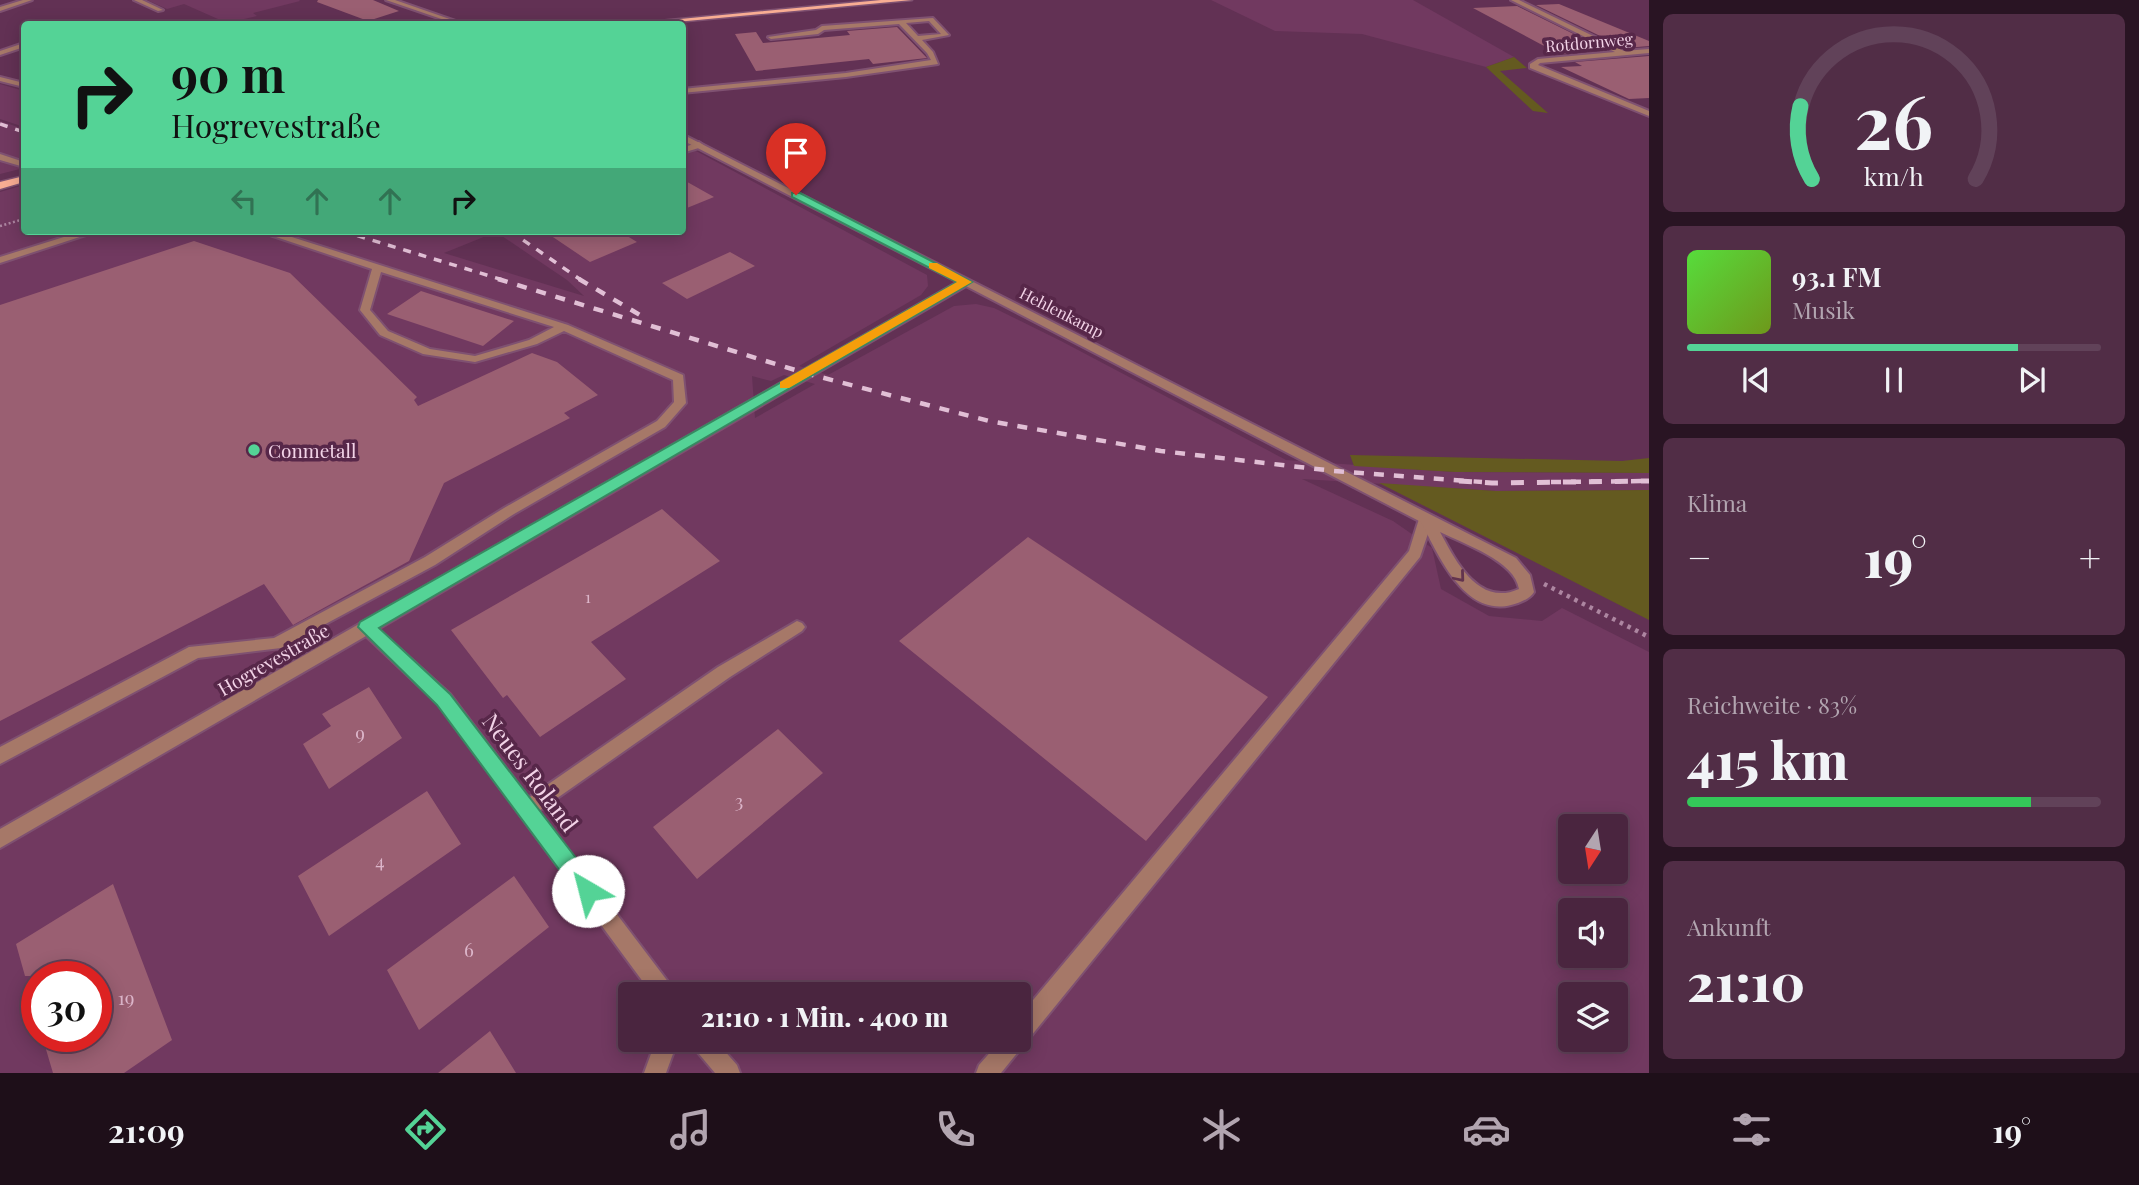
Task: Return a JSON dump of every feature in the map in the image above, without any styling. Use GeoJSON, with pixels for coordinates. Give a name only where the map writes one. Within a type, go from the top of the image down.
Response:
{"type":"FeatureCollection","features":[{"type":"Feature","properties":{"kind":"main road"},"geometry":{"type":"LineString","coordinates":[[666,21],[908,0]]}},
{"type":"Feature","properties":{"kind":"main road"},"geometry":{"type":"LineString","coordinates":[[0,186],[21,180]]}},
{"type":"Feature","properties":{"kind":"street"},"geometry":{"type":"LineString","coordinates":[[0,9],[29,0]]}},
{"type":"Feature","properties":{"kind":"street"},"geometry":{"type":"LineString","coordinates":[[137,0],[160,10]]}},
{"type":"Feature","properties":{"kind":"street"},"geometry":{"type":"LineString","coordinates":[[389,0],[452,21]]}},
{"type":"Feature","properties":{"kind":"street"},"geometry":{"type":"LineString","coordinates":[[1514,0],[1622,52]]}},
{"type":"Feature","properties":{"kind":"street"},"geometry":{"type":"LineString","coordinates":[[771,37],[818,32],[822,28],[931,19],[946,35],[916,38]]}},
{"type":"Feature","properties":{"kind":"street"},"geometry":{"type":"LineString","coordinates":[[686,91],[933,64],[935,59],[901,22]]}},
{"type":"Feature","properties":{"kind":"street"},"geometry":{"type":"LineString","coordinates":[[0,53],[21,46]]}},
{"type":"Feature","properties":{"kind":"street","name":"Rotdornweg"},"geometry":{"type":"LineString","coordinates":[[1649,51],[1538,61],[1533,66],[1649,114]]}},
{"type":"Feature","properties":{"kind":"street"},"geometry":{"type":"LineString","coordinates":[[0,79],[21,84]]}},
{"type":"Feature","properties":{"kind":"street","name":"Hehlenkamp"},"geometry":{"type":"LineString","coordinates":[[688,141],[1511,562],[1526,580]]}},
{"type":"Feature","properties":{"kind":"street"},"geometry":{"type":"LineString","coordinates":[[0,157],[21,164]]}},
{"type":"Feature","properties":{"kind":"street"},"geometry":{"type":"LineString","coordinates":[[0,260],[80,235]]}},
{"type":"Feature","properties":{"kind":"street"},"geometry":{"type":"LineString","coordinates":[[0,756],[195,652],[276,644],[430,561],[509,511],[661,424],[680,403],[679,378],[564,327],[275,235]]}},
{"type":"Feature","properties":{"kind":"street"},"geometry":{"type":"LineString","coordinates":[[377,269],[365,310],[384,333],[427,352],[475,359],[533,342],[564,327]]}},
{"type":"Feature","properties":{"kind":"street","name":"Hogrevestraße"},"geometry":{"type":"LineString","coordinates":[[0,839],[966,282]]}},
{"type":"Feature","properties":{"kind":"street"},"geometry":{"type":"LineString","coordinates":[[1426,519],[1455,573],[1468,587],[1485,596],[1507,600],[1527,592],[1526,580]]}},
{"type":"Feature","properties":{"kind":"street"},"geometry":{"type":"LineString","coordinates":[[1031,1019],[1415,553],[1426,519]]}},
{"type":"Feature","properties":{"kind":"street","name":"Neues Roland"},"geometry":{"type":"LineString","coordinates":[[366,627],[444,699],[656,982]]}},
{"type":"Feature","properties":{"kind":"street"},"geometry":{"type":"LineString","coordinates":[[527,809],[724,672],[797,627]]}},
{"type":"Feature","properties":{"kind":"street"},"geometry":{"type":"LineString","coordinates":[[655,1073],[663,1052]]}},
{"type":"Feature","properties":{"kind":"street"},"geometry":{"type":"LineString","coordinates":[[712,1052],[729,1073]]}},
{"type":"Feature","properties":{"kind":"street"},"geometry":{"type":"LineString","coordinates":[[987,1073],[1005,1052]]}},
{"type":"Feature","properties":{"kind":"path"},"geometry":{"type":"LineString","coordinates":[[0,226],[21,220]]}},
{"type":"Feature","properties":{"kind":"path"},"geometry":{"type":"LineString","coordinates":[[1526,580],[1547,585],[1649,637]]}},
{"type":"Feature","properties":{"kind":"shaded area"},"geometry":{"type":"Polygon","coordinates":[[[147,0],[300,1],[253,13],[257,16],[236,21],[222,21],[184,4],[167,9],[147,0]]]}},
{"type":"Feature","properties":{"kind":"shaded area"},"geometry":{"type":"Polygon","coordinates":[[[1211,0],[1413,0],[1514,57],[1486,67],[1362,34],[1275,31],[1211,0]]]}},
{"type":"Feature","properties":{"kind":"shaded area"},"geometry":{"type":"Polygon","coordinates":[[[1514,57],[1527,68],[1500,71],[1548,113],[1533,111],[1486,67],[1514,57]]]}},
{"type":"Feature","properties":{"kind":"shaded area"},"geometry":{"type":"Polygon","coordinates":[[[0,84],[21,90],[21,126],[0,119],[0,84]]]}},
{"type":"Feature","properties":{"kind":"shaded area"},"geometry":{"type":"Polygon","coordinates":[[[0,121],[21,128],[21,169],[0,174],[0,121]]]}},
{"type":"Feature","properties":{"kind":"shaded area"},"geometry":{"type":"Polygon","coordinates":[[[686,146],[927,275],[928,286],[921,295],[799,366],[828,375],[954,306],[976,304],[994,308],[1061,341],[1286,460],[1455,472],[1649,473],[1649,490],[1496,491],[1302,479],[1393,521],[1432,548],[1441,589],[1489,616],[1542,621],[1562,608],[1649,652],[1649,1073],[0,1073],[0,192],[21,186],[21,235],[489,235],[444,253],[584,296],[567,280],[500,235],[686,235],[686,146]],[[784,375],[771,381],[752,376],[755,418],[815,384],[784,375]]]}},
{"type":"Feature","properties":{"kind":"shaded area"},"geometry":{"type":"Polygon","coordinates":[[[1350,455],[1622,461],[1649,458],[1649,473],[1455,472],[1354,466],[1350,455]]]}},
{"type":"Feature","properties":{"kind":"shaded area"},"geometry":{"type":"Polygon","coordinates":[[[1379,483],[1496,491],[1649,490],[1649,620],[1379,483]]]}},
{"type":"Feature","properties":{"kind":"building"},"geometry":{"type":"Polygon","coordinates":[[[373,0],[399,11],[368,21],[317,2],[373,0]]]}},
{"type":"Feature","properties":{"kind":"building"},"geometry":{"type":"Polygon","coordinates":[[[1559,4],[1649,41],[1649,46],[1625,48],[1536,5],[1559,4]]]}},
{"type":"Feature","properties":{"kind":"building"},"geometry":{"type":"Polygon","coordinates":[[[1517,6],[1606,50],[1559,54],[1473,8],[1517,6]]]}},
{"type":"Feature","properties":{"kind":"building"},"geometry":{"type":"Polygon","coordinates":[[[897,27],[927,58],[873,64],[869,59],[756,71],[735,34],[756,32],[763,43],[850,35],[847,31],[897,27]]]}},
{"type":"Feature","properties":{"kind":"building"},"geometry":{"type":"Polygon","coordinates":[[[1649,56],[1649,98],[1629,99],[1561,67],[1582,66],[1575,62],[1649,56]]]}},
{"type":"Feature","properties":{"kind":"building"},"geometry":{"type":"Polygon","coordinates":[[[686,181],[714,197],[686,208],[686,181]]]}},
{"type":"Feature","properties":{"kind":"building"},"geometry":{"type":"Polygon","coordinates":[[[550,235],[626,235],[637,242],[590,262],[550,235]]]}},
{"type":"Feature","properties":{"kind":"building","name":"Conmetall"},"geometry":{"type":"Polygon","coordinates":[[[194,241],[290,273],[417,397],[414,400],[418,406],[532,353],[557,362],[598,395],[564,413],[570,418],[444,483],[409,561],[293,625],[264,584],[0,721],[0,305],[194,241]]]}},
{"type":"Feature","properties":{"kind":"building"},"geometry":{"type":"Polygon","coordinates":[[[730,252],[755,266],[687,299],[662,283],[730,252]]]}},
{"type":"Feature","properties":{"kind":"building"},"geometry":{"type":"Polygon","coordinates":[[[421,291],[514,321],[483,346],[387,314],[421,291]]]}},
{"type":"Feature","properties":{"kind":"building"},"geometry":{"type":"Polygon","coordinates":[[[662,509],[720,561],[591,642],[626,679],[540,737],[507,695],[503,698],[451,630],[662,509]]]}},
{"type":"Feature","properties":{"kind":"building"},"geometry":{"type":"Polygon","coordinates":[[[1028,537],[1268,697],[1146,841],[899,641],[1028,537]]]}},
{"type":"Feature","properties":{"kind":"building"},"geometry":{"type":"Polygon","coordinates":[[[369,687],[402,738],[329,789],[303,744],[331,726],[322,714],[369,687]]]}},
{"type":"Feature","properties":{"kind":"building"},"geometry":{"type":"Polygon","coordinates":[[[778,729],[823,773],[697,879],[653,827],[778,729]]]}},
{"type":"Feature","properties":{"kind":"building"},"geometry":{"type":"Polygon","coordinates":[[[427,791],[461,844],[329,936],[298,876],[427,791]]]}},
{"type":"Feature","properties":{"kind":"building"},"geometry":{"type":"Polygon","coordinates":[[[514,876],[549,927],[419,1030],[387,970],[514,876]]]}},
{"type":"Feature","properties":{"kind":"building"},"geometry":{"type":"Polygon","coordinates":[[[113,884],[172,1040],[124,1073],[53,1073],[47,1052],[112,1052],[112,961],[21,962],[16,944],[113,884]]]}},
{"type":"Feature","properties":{"kind":"building"},"geometry":{"type":"Polygon","coordinates":[[[490,1031],[516,1073],[438,1073],[490,1031]]]}},
{"type":"Feature","properties":{"kind":"railway"},"geometry":{"type":"LineString","coordinates":[[0,124],[21,131]]}},
{"type":"Feature","properties":{"kind":"railway"},"geometry":{"type":"LineString","coordinates":[[355,235],[503,280]]}},
{"type":"Feature","properties":{"kind":"railway"},"geometry":{"type":"LineString","coordinates":[[516,235],[581,280]]}},
{"type":"Feature","properties":{"kind":"railway"},"geometry":{"type":"LineString","coordinates":[[498,279],[805,373],[989,421],[1161,451],[1334,471],[1482,482]]}},
{"type":"Feature","properties":{"kind":"railway"},"geometry":{"type":"LineString","coordinates":[[579,279],[645,318]]}},
{"type":"Feature","properties":{"kind":"railway"},"geometry":{"type":"LineString","coordinates":[[1459,481],[1649,481],[1551,482]]}},
{"type":"Feature","properties":{"kind":"slow traffic"},"geometry":{"type":"LineString","coordinates":[[784,385],[966,282],[933,265]]}},
{"type":"Feature","properties":{"kind":"place","name":"Conmetall"},"geometry":{"type":"Point","coordinates":[254,450]}},
{"type":"Feature","properties":{"kind":"route"},"geometry":{"type":"LineString","coordinates":[[588,891],[444,699],[366,627],[966,282],[796,195]]}}]}
